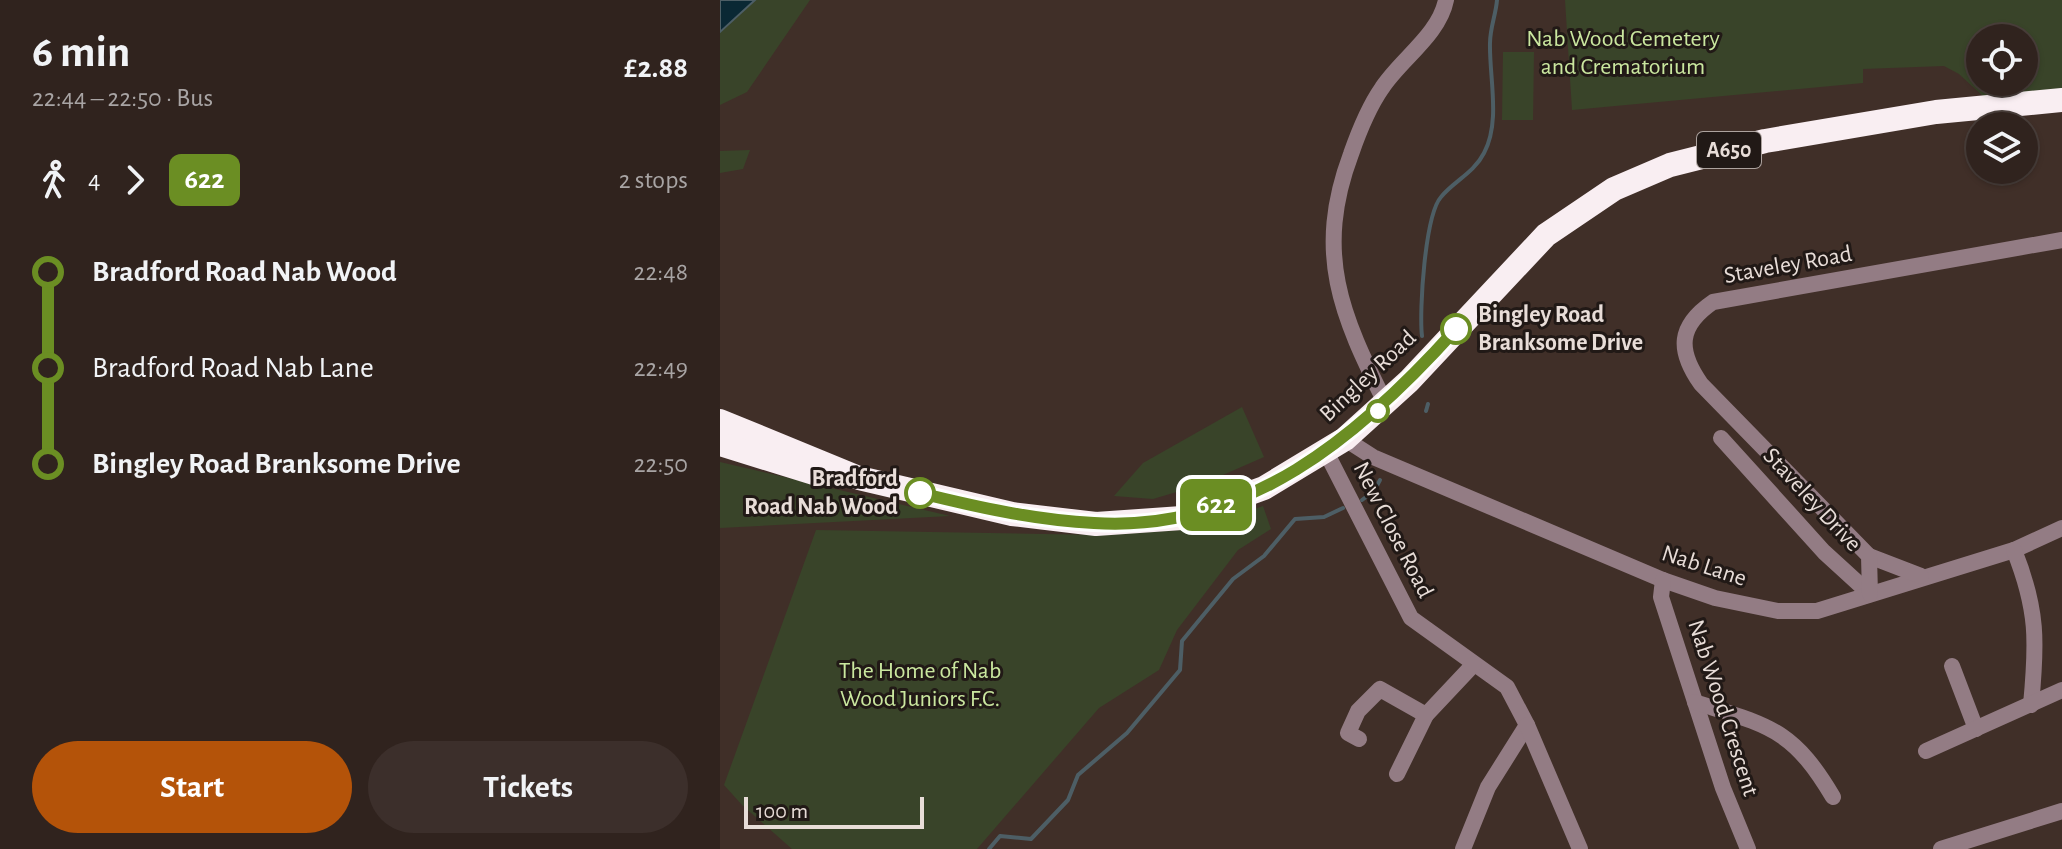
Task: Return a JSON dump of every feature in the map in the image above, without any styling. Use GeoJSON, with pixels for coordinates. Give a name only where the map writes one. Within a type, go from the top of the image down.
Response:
{"type":"FeatureCollection","features":[{"type":"Feature","properties":{"kind":"highway","name":"Bingley Road"},"geometry":{"type":"LineString","coordinates":[[720,421],[859,478],[1012,514],[1096,524],[1182,518],[1264,488],[1336,446],[1386,404],[1546,235],[1614,189],[1670,165],[1765,141],[1936,112],[2062,100]]}},
{"type":"Feature","properties":{"kind":"highway","name":"A650"},"geometry":{"type":"LineString","coordinates":[[720,444],[813,474],[859,478]]}},
{"type":"Feature","properties":{"kind":"street"},"geometry":{"type":"LineString","coordinates":[[1386,404],[1357,346],[1338,286],[1332,236],[1335,206],[1363,121],[1382,88],[1438,23],[1446,0]]}},
{"type":"Feature","properties":{"kind":"street","name":"Staveley Road"},"geometry":{"type":"LineString","coordinates":[[1921,576],[1869,556],[1701,384],[1687,364],[1687,329],[1696,314],[1713,302],[2062,240]]}},
{"type":"Feature","properties":{"kind":"street","name":"Staveley Drive"},"geometry":{"type":"LineString","coordinates":[[1721,438],[1824,552],[1870,594]]}},
{"type":"Feature","properties":{"kind":"street","name":"Nab Lane"},"geometry":{"type":"LineString","coordinates":[[1336,446],[1373,457],[1663,580],[1715,598],[1778,611],[1817,611],[1921,576],[2014,550],[2062,528]]}},
{"type":"Feature","properties":{"kind":"street","name":"New Close Road"},"geometry":{"type":"LineString","coordinates":[[1336,446],[1411,618],[1507,687],[1527,725],[1580,849]]}},
{"type":"Feature","properties":{"kind":"street"},"geometry":{"type":"LineString","coordinates":[[2014,550],[2029,587],[2036,619],[2031,705]]}},
{"type":"Feature","properties":{"kind":"street"},"geometry":{"type":"LineString","coordinates":[[1869,556],[1870,594]]}},
{"type":"Feature","properties":{"kind":"street","name":"Nab Wood Crescent"},"geometry":{"type":"LineString","coordinates":[[1663,580],[1661,597],[1723,788],[1748,849]]}},
{"type":"Feature","properties":{"kind":"street"},"geometry":{"type":"LineString","coordinates":[[1397,774],[1426,715],[1474,664]]}},
{"type":"Feature","properties":{"kind":"street"},"geometry":{"type":"LineString","coordinates":[[1952,666],[1976,729]]}},
{"type":"Feature","properties":{"kind":"street"},"geometry":{"type":"LineString","coordinates":[[1359,739],[1348,733],[1358,711],[1380,689],[1426,715]]}},
{"type":"Feature","properties":{"kind":"street"},"geometry":{"type":"LineString","coordinates":[[1926,751],[2062,690]]}},
{"type":"Feature","properties":{"kind":"street"},"geometry":{"type":"LineString","coordinates":[[1695,702],[1776,731],[1812,762],[1833,797]]}},
{"type":"Feature","properties":{"kind":"street"},"geometry":{"type":"LineString","coordinates":[[1463,849],[1488,787],[1527,725]]}},
{"type":"Feature","properties":{"kind":"street"},"geometry":{"type":"LineString","coordinates":[[1941,849],[2062,811]]}},
{"type":"Feature","properties":{"kind":"green space"},"geometry":{"type":"Polygon","coordinates":[[[755,0],[810,0],[747,92],[720,105],[720,32],[755,0]]]}},
{"type":"Feature","properties":{"kind":"green space","name":"Nab Wood Cemetery and Crematorium"},"geometry":{"type":"Polygon","coordinates":[[[1565,0],[2062,0],[2062,90],[2038,92],[2038,24],[1966,24],[1966,80],[1944,66],[1863,69],[1863,83],[1572,110],[1565,0]]]}},
{"type":"Feature","properties":{"kind":"green space"},"geometry":{"type":"Polygon","coordinates":[[[1503,52],[1534,52],[1533,120],[1502,120],[1503,52]]]}},
{"type":"Feature","properties":{"kind":"green space"},"geometry":{"type":"Polygon","coordinates":[[[750,150],[743,169],[720,173],[720,151],[750,150]]]}},
{"type":"Feature","properties":{"kind":"green space"},"geometry":{"type":"Polygon","coordinates":[[[1242,407],[1264,457],[1200,485],[1153,499],[1114,496],[1143,463],[1242,407]]]}},
{"type":"Feature","properties":{"kind":"green space"},"geometry":{"type":"Polygon","coordinates":[[[720,462],[950,516],[720,528],[720,462]]]}},
{"type":"Feature","properties":{"kind":"green space","name":"The Home of Nab Wood Juniors F.C."},"geometry":{"type":"Polygon","coordinates":[[[1263,506],[1271,529],[1238,550],[1177,630],[1159,670],[1099,708],[977,849],[792,849],[724,785],[816,530],[1100,535],[1198,529],[1263,506]]]}},
{"type":"Feature","properties":{"kind":"water"},"geometry":{"type":"Polygon","coordinates":[[[720,0],[755,0],[720,32],[720,0]]]}},
{"type":"Feature","properties":{"kind":"waterway"},"geometry":{"type":"LineString","coordinates":[[1422,336],[1424,264],[1435,207],[1446,191],[1480,160],[1489,141],[1493,113],[1490,37],[1497,0]]}},
{"type":"Feature","properties":{"kind":"waterway"},"geometry":{"type":"LineString","coordinates":[[1426,411],[1428,404]]}},
{"type":"Feature","properties":{"kind":"waterway"},"geometry":{"type":"LineString","coordinates":[[1362,500],[1374,491],[1380,480]]}},
{"type":"Feature","properties":{"kind":"waterway"},"geometry":{"type":"LineString","coordinates":[[989,849],[1000,836],[1031,839],[1068,800],[1078,775],[1127,733],[1180,670],[1182,641],[1233,579],[1264,556],[1295,519],[1324,517],[1343,508]]}},
{"type":"Feature","properties":{"kind":"bus line","name":"622"},"geometry":{"type":"LineString","coordinates":[[920,493],[1012,514],[1096,524],[1182,518],[1264,488],[1345,439],[1386,404],[1456,329]]}},
{"type":"Feature","properties":{"kind":"place","name":"Bingley Road Branksome Drive"},"geometry":{"type":"Point","coordinates":[1456,329]}},
{"type":"Feature","properties":{"kind":"place","name":"Bradford Road Nab Wood"},"geometry":{"type":"Point","coordinates":[920,493]}}]}
